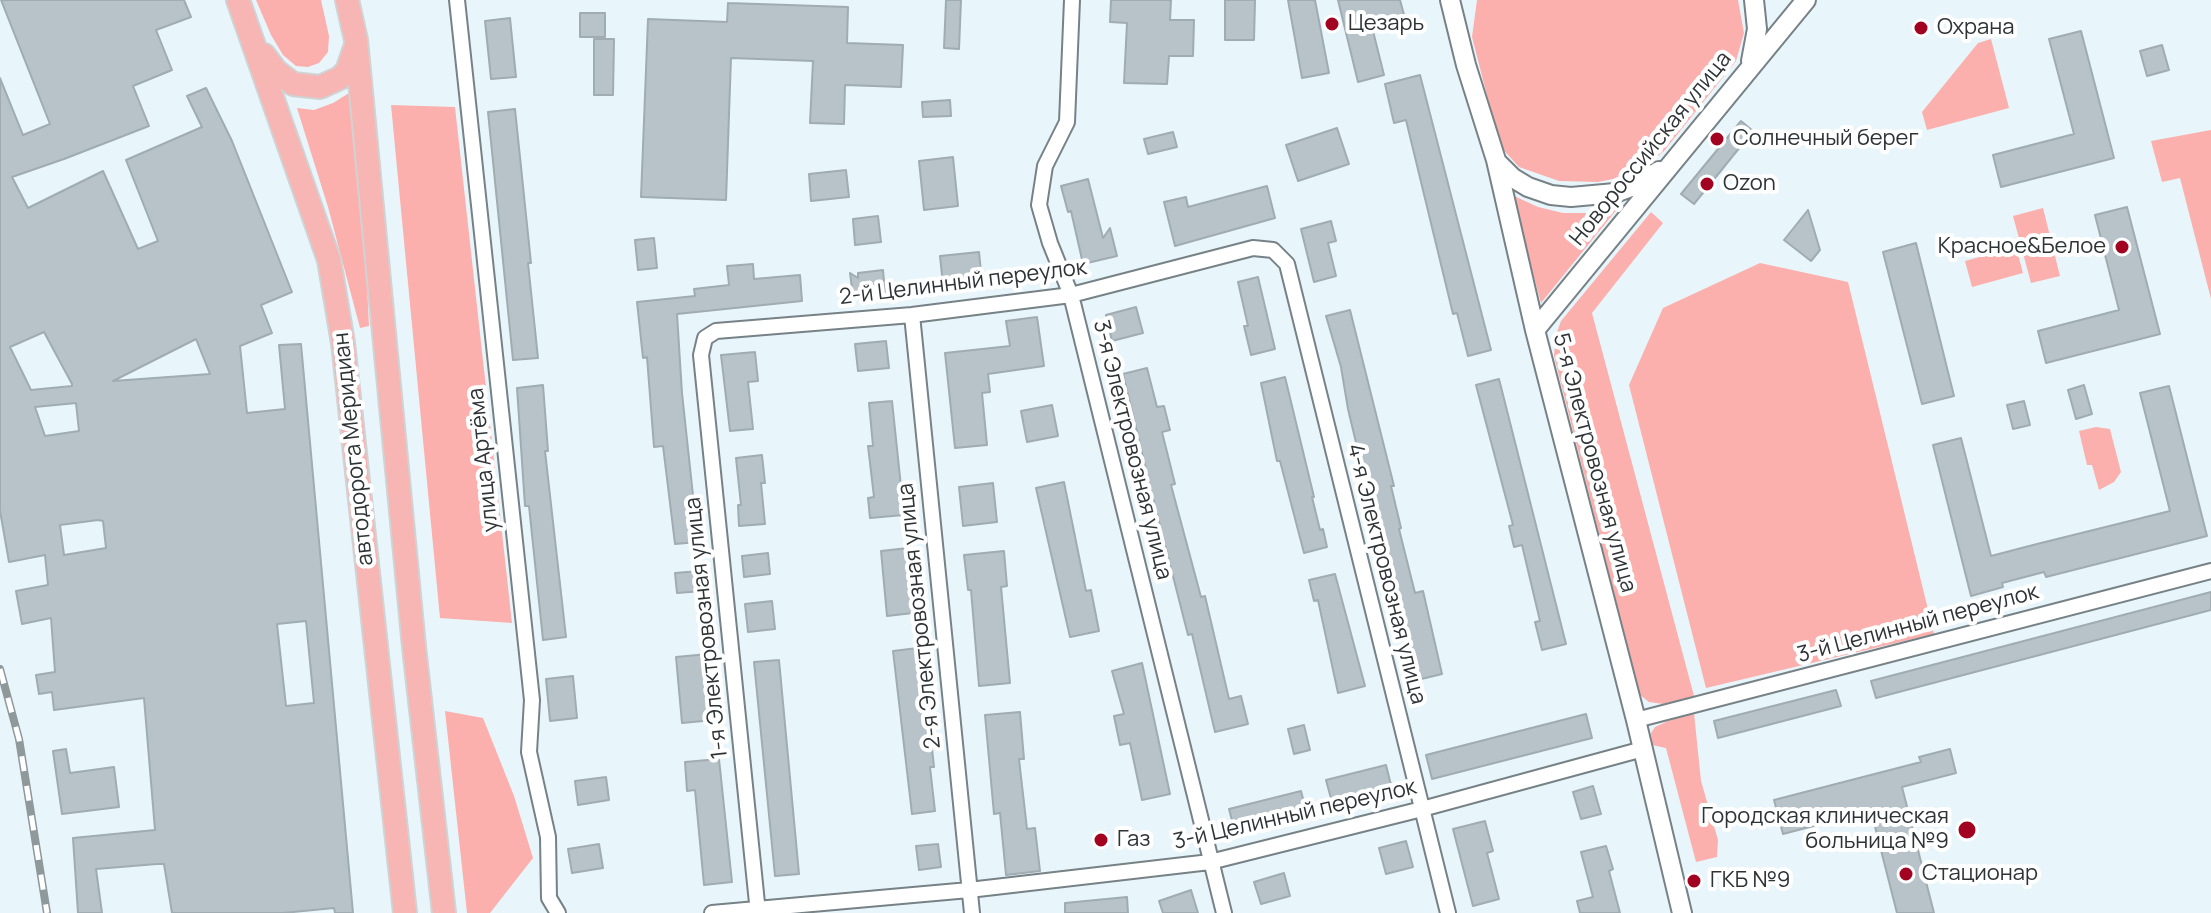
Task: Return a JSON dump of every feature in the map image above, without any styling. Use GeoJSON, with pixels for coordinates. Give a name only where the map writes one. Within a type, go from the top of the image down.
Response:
{"type":"FeatureCollection","features":[{"type":"Feature","properties":{"kind":"main road","name":"автодорога Меридиан"},"geometry":{"type":"LineString","coordinates":[[238,0],[331,271],[345,358],[405,913]]}},
{"type":"Feature","properties":{"kind":"main road","name":"автодорога Меридиан"},"geometry":{"type":"LineString","coordinates":[[347,0],[356,40],[414,647],[444,913]]}},
{"type":"Feature","properties":{"kind":"main road"},"geometry":{"type":"LineString","coordinates":[[254,41],[284,79],[310,88],[331,83],[347,71],[356,40]]}},
{"type":"Feature","properties":{"kind":"street","name":"улица Артёма"},"geometry":{"type":"LineString","coordinates":[[457,0],[532,700],[529,752],[548,837],[549,898],[558,913]]}},
{"type":"Feature","properties":{"kind":"street","name":"3-я Электровозная улица"},"geometry":{"type":"LineString","coordinates":[[1072,0],[1067,122],[1045,166],[1039,205],[1071,295],[1224,913]]}},
{"type":"Feature","properties":{"kind":"street","name":"5-я Электровозная улица"},"geometry":{"type":"LineString","coordinates":[[1450,0],[1496,160],[1535,330],[1636,720],[1682,913]]}},
{"type":"Feature","properties":{"kind":"street"},"geometry":{"type":"LineString","coordinates":[[1456,26],[1462,0]]}},
{"type":"Feature","properties":{"kind":"street"},"geometry":{"type":"LineString","coordinates":[[1749,68],[1757,29],[1754,0]]}},
{"type":"Feature","properties":{"kind":"street","name":"Новороссийская улица"},"geometry":{"type":"LineString","coordinates":[[1535,330],[1806,0]]}},
{"type":"Feature","properties":{"kind":"street"},"geometry":{"type":"LineString","coordinates":[[1496,160],[1513,178],[1536,190],[1582,198],[1626,190],[1675,161]]}},
{"type":"Feature","properties":{"kind":"street","name":"2-й Целинный переулок"},"geometry":{"type":"LineString","coordinates":[[705,338],[716,331],[912,315],[1071,295],[1253,248],[1273,250]]}},
{"type":"Feature","properties":{"kind":"street","name":"4-я Электровозная улица"},"geometry":{"type":"LineString","coordinates":[[1273,250],[1287,264],[1448,913]]}},
{"type":"Feature","properties":{"kind":"street","name":"2-я Электровозная улица"},"geometry":{"type":"LineString","coordinates":[[912,315],[972,913]]}},
{"type":"Feature","properties":{"kind":"street","name":"1-я Электровозная улица"},"geometry":{"type":"LineString","coordinates":[[705,338],[701,355],[758,911]]}},
{"type":"Feature","properties":{"kind":"street","name":"3-й Целинный переулок"},"geometry":{"type":"LineString","coordinates":[[1636,720],[2211,571]]}},
{"type":"Feature","properties":{"kind":"street","name":"3-й Целинный переулок"},"geometry":{"type":"LineString","coordinates":[[712,913],[969,890],[1210,862],[1643,749]]}},
{"type":"Feature","properties":{"kind":"shaded area"},"geometry":{"type":"Polygon","coordinates":[[[256,0],[321,0],[329,36],[328,52],[319,63],[308,67],[296,66],[283,55],[256,0]]]}},
{"type":"Feature","properties":{"kind":"shaded area"},"geometry":{"type":"Polygon","coordinates":[[[1477,0],[1738,0],[1744,33],[1736,61],[1664,151],[1653,160],[1613,179],[1598,182],[1559,181],[1519,167],[1500,146],[1472,37],[1477,0]]]}},
{"type":"Feature","properties":{"kind":"shaded area"},"geometry":{"type":"Polygon","coordinates":[[[1991,39],[2009,108],[1927,130],[1922,112],[1978,43],[1991,39]]]}},
{"type":"Feature","properties":{"kind":"shaded area"},"geometry":{"type":"Polygon","coordinates":[[[349,93],[363,203],[369,326],[360,328],[328,207],[297,108],[314,110],[349,93]]]}},
{"type":"Feature","properties":{"kind":"shaded area"},"geometry":{"type":"Polygon","coordinates":[[[391,105],[455,107],[512,623],[440,618],[391,105]]]}},
{"type":"Feature","properties":{"kind":"shaded area"},"geometry":{"type":"Polygon","coordinates":[[[2211,130],[2211,299],[2180,178],[2162,182],[2151,141],[2211,130]]]}},
{"type":"Feature","properties":{"kind":"shaded area"},"geometry":{"type":"Polygon","coordinates":[[[1512,195],[1538,207],[1563,213],[1618,208],[1541,303],[1512,195]]]}},
{"type":"Feature","properties":{"kind":"shaded area"},"geometry":{"type":"Polygon","coordinates":[[[2043,208],[2060,276],[2031,283],[2013,216],[2043,208]]]}},
{"type":"Feature","properties":{"kind":"shaded area"},"geometry":{"type":"Polygon","coordinates":[[[1651,212],[1663,223],[1592,313],[1694,696],[1663,704],[1649,702],[1640,695],[1554,356],[1561,321],[1651,212]]]}},
{"type":"Feature","properties":{"kind":"shaded area"},"geometry":{"type":"Polygon","coordinates":[[[2016,247],[2023,273],[1972,287],[1965,261],[2016,247]]]}},
{"type":"Feature","properties":{"kind":"shaded area"},"geometry":{"type":"Polygon","coordinates":[[[1760,263],[1848,282],[1934,634],[1706,688],[1629,385],[1663,308],[1760,263]]]}},
{"type":"Feature","properties":{"kind":"shaded area"},"geometry":{"type":"Polygon","coordinates":[[[2096,427],[2110,429],[2121,472],[2114,482],[2099,490],[2092,465],[2087,465],[2079,431],[2096,427]]]}},
{"type":"Feature","properties":{"kind":"shaded area"},"geometry":{"type":"Polygon","coordinates":[[[445,711],[483,718],[514,796],[533,858],[490,913],[467,913],[445,711]]]}},
{"type":"Feature","properties":{"kind":"shaded area"},"geometry":{"type":"Polygon","coordinates":[[[1694,713],[1701,781],[1718,840],[1717,857],[1696,862],[1666,748],[1652,745],[1651,733],[1655,727],[1694,713]]]}},
{"type":"Feature","properties":{"kind":"building"},"geometry":{"type":"Polygon","coordinates":[[[1,0],[184,0],[191,17],[156,30],[172,70],[133,86],[149,126],[12,177],[28,208],[103,171],[138,249],[158,241],[126,160],[202,127],[187,96],[206,88],[232,141],[292,292],[261,305],[272,333],[240,346],[247,413],[285,409],[279,345],[301,344],[353,913],[335,913],[334,908],[283,913],[172,913],[164,864],[157,864],[96,869],[102,913],[78,913],[73,838],[155,830],[144,698],[54,710],[52,692],[39,694],[36,675],[55,672],[51,618],[22,624],[16,591],[48,585],[45,555],[9,562],[0,511],[0,78],[23,135],[50,124],[1,0]],[[44,332],[10,347],[31,390],[72,386],[44,332]],[[196,339],[113,381],[210,374],[196,339]],[[76,403],[35,407],[45,436],[79,431],[76,403]],[[103,521],[60,525],[64,555],[106,548],[103,521]],[[306,621],[277,624],[286,706],[314,703],[306,621]]]}},
{"type":"Feature","properties":{"kind":"building"},"geometry":{"type":"Polygon","coordinates":[[[946,0],[961,0],[959,49],[944,48],[946,0]]]}},
{"type":"Feature","properties":{"kind":"building"},"geometry":{"type":"Polygon","coordinates":[[[1111,0],[1171,0],[1170,20],[1194,20],[1193,56],[1169,56],[1167,84],[1124,83],[1127,23],[1110,22],[1111,0]]]}},
{"type":"Feature","properties":{"kind":"building"},"geometry":{"type":"Polygon","coordinates":[[[1225,0],[1255,0],[1254,40],[1225,40],[1225,0]]]}},
{"type":"Feature","properties":{"kind":"building"},"geometry":{"type":"Polygon","coordinates":[[[1288,0],[1315,0],[1329,73],[1302,78],[1288,0]]]}},
{"type":"Feature","properties":{"kind":"building"},"geometry":{"type":"Polygon","coordinates":[[[1338,0],[1400,0],[1406,22],[1373,31],[1384,75],[1358,82],[1338,0]]]}},
{"type":"Feature","properties":{"kind":"building"},"geometry":{"type":"Polygon","coordinates":[[[728,3],[848,7],[847,43],[903,45],[901,87],[845,85],[844,124],[810,123],[813,61],[731,58],[726,200],[641,197],[648,19],[727,22],[728,3]]]}},
{"type":"Feature","properties":{"kind":"building"},"geometry":{"type":"Polygon","coordinates":[[[580,13],[605,13],[605,37],[580,37],[580,13]]]}},
{"type":"Feature","properties":{"kind":"building"},"geometry":{"type":"Polygon","coordinates":[[[510,18],[516,77],[491,79],[485,21],[510,18]]]}},
{"type":"Feature","properties":{"kind":"building"},"geometry":{"type":"Polygon","coordinates":[[[2081,31],[2114,158],[2001,187],[1993,155],[2074,134],[2049,39],[2081,31]]]}},
{"type":"Feature","properties":{"kind":"building"},"geometry":{"type":"Polygon","coordinates":[[[594,39],[614,39],[613,95],[594,95],[594,39]]]}},
{"type":"Feature","properties":{"kind":"building"},"geometry":{"type":"Polygon","coordinates":[[[2162,45],[2169,70],[2147,76],[2140,51],[2162,45]]]}},
{"type":"Feature","properties":{"kind":"building"},"geometry":{"type":"Polygon","coordinates":[[[1420,75],[1491,350],[1468,356],[1457,313],[1453,314],[1406,120],[1394,123],[1385,84],[1420,75]]]}},
{"type":"Feature","properties":{"kind":"building"},"geometry":{"type":"Polygon","coordinates":[[[950,100],[951,116],[923,117],[922,102],[950,100]]]}},
{"type":"Feature","properties":{"kind":"building"},"geometry":{"type":"Polygon","coordinates":[[[515,109],[538,358],[513,360],[488,112],[515,109]]]}},
{"type":"Feature","properties":{"kind":"building"},"geometry":{"type":"Polygon","coordinates":[[[1741,121],[1753,131],[1694,204],[1681,194],[1741,121]]]}},
{"type":"Feature","properties":{"kind":"building"},"geometry":{"type":"Polygon","coordinates":[[[1337,128],[1349,164],[1298,181],[1286,145],[1337,128]]]}},
{"type":"Feature","properties":{"kind":"building"},"geometry":{"type":"Polygon","coordinates":[[[1173,132],[1177,147],[1148,154],[1144,139],[1173,132]]]}},
{"type":"Feature","properties":{"kind":"building"},"geometry":{"type":"Polygon","coordinates":[[[953,157],[958,206],[924,210],[919,161],[953,157]]]}},
{"type":"Feature","properties":{"kind":"building"},"geometry":{"type":"Polygon","coordinates":[[[846,170],[849,197],[811,201],[809,174],[846,170]]]}},
{"type":"Feature","properties":{"kind":"building"},"geometry":{"type":"Polygon","coordinates":[[[1088,179],[1103,238],[1110,228],[1117,256],[1083,264],[1071,211],[1068,212],[1061,186],[1088,179]]]}},
{"type":"Feature","properties":{"kind":"building"},"geometry":{"type":"Polygon","coordinates":[[[1267,186],[1275,218],[1175,246],[1164,202],[1186,197],[1188,207],[1267,186]]]}},
{"type":"Feature","properties":{"kind":"building"},"geometry":{"type":"Polygon","coordinates":[[[2127,207],[2160,334],[2046,363],[2038,331],[2119,310],[2095,215],[2127,207]]]}},
{"type":"Feature","properties":{"kind":"building"},"geometry":{"type":"Polygon","coordinates":[[[1808,210],[1820,250],[1811,261],[1784,240],[1808,210]]]}},
{"type":"Feature","properties":{"kind":"building"},"geometry":{"type":"Polygon","coordinates":[[[878,216],[881,242],[855,245],[853,219],[878,216]]]}},
{"type":"Feature","properties":{"kind":"building"},"geometry":{"type":"Polygon","coordinates":[[[1331,221],[1336,241],[1328,243],[1336,276],[1314,282],[1301,229],[1331,221]]]}},
{"type":"Feature","properties":{"kind":"building"},"geometry":{"type":"Polygon","coordinates":[[[654,238],[657,268],[638,270],[635,240],[654,238]]]}},
{"type":"Feature","properties":{"kind":"building"},"geometry":{"type":"Polygon","coordinates":[[[1916,243],[1954,396],[1922,404],[1883,252],[1916,243]]]}},
{"type":"Feature","properties":{"kind":"building"},"geometry":{"type":"Polygon","coordinates":[[[979,252],[982,281],[943,285],[940,256],[979,252]]]}},
{"type":"Feature","properties":{"kind":"building"},"geometry":{"type":"Polygon","coordinates":[[[753,264],[754,279],[800,275],[802,301],[677,314],[698,542],[675,544],[663,446],[654,447],[647,357],[643,358],[637,302],[695,296],[694,289],[729,285],[727,266],[753,264]]]}},
{"type":"Feature","properties":{"kind":"building"},"geometry":{"type":"Polygon","coordinates":[[[883,270],[885,292],[853,296],[850,273],[858,278],[858,273],[883,270]]]}},
{"type":"Feature","properties":{"kind":"building"},"geometry":{"type":"Polygon","coordinates":[[[1258,277],[1275,349],[1251,355],[1238,282],[1258,277]]]}},
{"type":"Feature","properties":{"kind":"building"},"geometry":{"type":"Polygon","coordinates":[[[1136,307],[1143,333],[1112,341],[1106,315],[1136,307]]]}},
{"type":"Feature","properties":{"kind":"building"},"geometry":{"type":"Polygon","coordinates":[[[1350,310],[1394,486],[1391,486],[1399,529],[1415,593],[1423,591],[1442,674],[1413,681],[1348,409],[1341,367],[1326,316],[1350,310]]]}},
{"type":"Feature","properties":{"kind":"building"},"geometry":{"type":"Polygon","coordinates":[[[1037,317],[1044,366],[988,374],[990,392],[982,393],[987,445],[955,448],[945,353],[1010,346],[1006,321],[1037,317]]]}},
{"type":"Feature","properties":{"kind":"building"},"geometry":{"type":"Polygon","coordinates":[[[886,341],[889,368],[858,371],[855,344],[886,341]]]}},
{"type":"Feature","properties":{"kind":"building"},"geometry":{"type":"Polygon","coordinates":[[[755,352],[758,381],[748,382],[753,429],[730,431],[721,355],[755,352]]]}},
{"type":"Feature","properties":{"kind":"building"},"geometry":{"type":"Polygon","coordinates":[[[1147,368],[1157,407],[1164,406],[1170,430],[1162,432],[1175,484],[1171,485],[1201,597],[1205,596],[1229,699],[1241,696],[1248,724],[1215,732],[1123,374],[1147,368]]]}},
{"type":"Feature","properties":{"kind":"building"},"geometry":{"type":"Polygon","coordinates":[[[1285,377],[1320,530],[1323,529],[1327,547],[1304,553],[1280,461],[1277,461],[1261,383],[1285,377]]]}},
{"type":"Feature","properties":{"kind":"building"},"geometry":{"type":"Polygon","coordinates":[[[1499,379],[1566,644],[1542,650],[1535,622],[1540,621],[1522,545],[1514,547],[1509,526],[1513,525],[1476,385],[1499,379]]]}},
{"type":"Feature","properties":{"kind":"building"},"geometry":{"type":"Polygon","coordinates":[[[543,385],[548,451],[545,451],[566,637],[543,640],[529,506],[525,506],[517,388],[543,385]]]}},
{"type":"Feature","properties":{"kind":"building"},"geometry":{"type":"Polygon","coordinates":[[[2084,385],[2092,414],[2076,419],[2068,390],[2084,385]]]}},
{"type":"Feature","properties":{"kind":"building"},"geometry":{"type":"Polygon","coordinates":[[[2169,386],[2207,536],[2046,577],[2044,572],[2002,583],[2003,587],[1971,596],[1933,445],[1961,438],[1991,556],[2170,511],[2140,393],[2169,386]]]}},
{"type":"Feature","properties":{"kind":"building"},"geometry":{"type":"Polygon","coordinates":[[[892,401],[904,515],[870,518],[868,498],[874,497],[868,446],[873,446],[869,403],[892,401]]]}},
{"type":"Feature","properties":{"kind":"building"},"geometry":{"type":"Polygon","coordinates":[[[2024,401],[2030,425],[2013,429],[2007,405],[2024,401]]]}},
{"type":"Feature","properties":{"kind":"building"},"geometry":{"type":"Polygon","coordinates":[[[1052,405],[1058,436],[1027,442],[1021,411],[1052,405]]]}},
{"type":"Feature","properties":{"kind":"building"},"geometry":{"type":"Polygon","coordinates":[[[762,455],[765,524],[739,526],[738,505],[741,505],[736,458],[762,455]]]}},
{"type":"Feature","properties":{"kind":"building"},"geometry":{"type":"Polygon","coordinates":[[[1064,482],[1086,591],[1091,590],[1099,631],[1070,637],[1036,488],[1064,482]]]}},
{"type":"Feature","properties":{"kind":"building"},"geometry":{"type":"Polygon","coordinates":[[[993,483],[997,522],[963,526],[959,487],[993,483]]]}},
{"type":"Feature","properties":{"kind":"building"},"geometry":{"type":"Polygon","coordinates":[[[908,548],[913,613],[887,616],[881,551],[908,548]]]}},
{"type":"Feature","properties":{"kind":"building"},"geometry":{"type":"Polygon","coordinates":[[[1004,551],[1007,586],[1001,587],[1010,683],[979,686],[971,590],[968,590],[964,555],[1004,551]]]}},
{"type":"Feature","properties":{"kind":"building"},"geometry":{"type":"Polygon","coordinates":[[[768,553],[770,574],[744,577],[742,556],[768,553]]]}},
{"type":"Feature","properties":{"kind":"building"},"geometry":{"type":"Polygon","coordinates":[[[700,571],[703,591],[677,593],[675,573],[700,571]]]}},
{"type":"Feature","properties":{"kind":"building"},"geometry":{"type":"Polygon","coordinates":[[[1335,574],[1365,686],[1338,693],[1318,600],[1314,601],[1309,580],[1335,574]]]}},
{"type":"Feature","properties":{"kind":"building"},"geometry":{"type":"Polygon","coordinates":[[[2211,592],[2211,610],[1876,698],[1871,681],[2211,592]]]}},
{"type":"Feature","properties":{"kind":"building"},"geometry":{"type":"Polygon","coordinates":[[[772,601],[775,629],[748,632],[745,604],[772,601]]]}},
{"type":"Feature","properties":{"kind":"building"},"geometry":{"type":"Polygon","coordinates":[[[918,648],[934,767],[930,767],[935,811],[912,814],[893,651],[918,648]]]}},
{"type":"Feature","properties":{"kind":"building"},"geometry":{"type":"Polygon","coordinates":[[[708,654],[714,720],[682,723],[676,657],[708,654]]]}},
{"type":"Feature","properties":{"kind":"building"},"geometry":{"type":"Polygon","coordinates":[[[779,660],[799,874],[775,876],[754,662],[779,660]]]}},
{"type":"Feature","properties":{"kind":"building"},"geometry":{"type":"Polygon","coordinates":[[[1142,663],[1170,794],[1142,800],[1130,743],[1120,745],[1114,716],[1124,714],[1112,671],[1142,663]]]}},
{"type":"Feature","properties":{"kind":"building"},"geometry":{"type":"Polygon","coordinates":[[[573,676],[577,718],[550,721],[546,679],[573,676]]]}},
{"type":"Feature","properties":{"kind":"building"},"geometry":{"type":"Polygon","coordinates":[[[1836,690],[1841,706],[1718,738],[1714,721],[1836,690]]]}},
{"type":"Feature","properties":{"kind":"building"},"geometry":{"type":"Polygon","coordinates":[[[1020,712],[1024,759],[1019,759],[1027,829],[1035,828],[1040,871],[1006,875],[1000,813],[994,814],[985,715],[1020,712]]]}},
{"type":"Feature","properties":{"kind":"building"},"geometry":{"type":"Polygon","coordinates":[[[1586,714],[1592,738],[1432,779],[1426,755],[1586,714]]]}},
{"type":"Feature","properties":{"kind":"building"},"geometry":{"type":"Polygon","coordinates":[[[1304,725],[1310,750],[1294,754],[1288,729],[1304,725]]]}},
{"type":"Feature","properties":{"kind":"building"},"geometry":{"type":"Polygon","coordinates":[[[66,749],[70,773],[114,767],[119,807],[62,814],[53,751],[66,749]]]}},
{"type":"Feature","properties":{"kind":"building","name":"Стационар"},"geometry":{"type":"Polygon","coordinates":[[[1950,749],[1956,773],[1902,787],[1934,913],[1897,913],[1871,811],[1783,834],[1774,800],[1921,762],[1919,757],[1950,749]]]}},
{"type":"Feature","properties":{"kind":"building"},"geometry":{"type":"Polygon","coordinates":[[[719,759],[732,882],[704,885],[695,790],[687,791],[685,762],[719,759]]]}},
{"type":"Feature","properties":{"kind":"building"},"geometry":{"type":"Polygon","coordinates":[[[1386,765],[1393,793],[1333,806],[1326,780],[1386,765]]]}},
{"type":"Feature","properties":{"kind":"building"},"geometry":{"type":"Polygon","coordinates":[[[606,777],[609,800],[578,805],[575,781],[606,777]]]}},
{"type":"Feature","properties":{"kind":"building"},"geometry":{"type":"Polygon","coordinates":[[[1593,786],[1601,814],[1581,819],[1573,792],[1593,786]]]}},
{"type":"Feature","properties":{"kind":"building"},"geometry":{"type":"Polygon","coordinates":[[[1301,791],[1307,814],[1235,832],[1229,809],[1301,791]]]}},
{"type":"Feature","properties":{"kind":"building"},"geometry":{"type":"Polygon","coordinates":[[[1485,821],[1493,851],[1487,853],[1499,899],[1473,906],[1453,829],[1485,821]]]}},
{"type":"Feature","properties":{"kind":"building"},"geometry":{"type":"Polygon","coordinates":[[[1406,841],[1413,867],[1386,874],[1379,848],[1406,841]]]}},
{"type":"Feature","properties":{"kind":"building"},"geometry":{"type":"Polygon","coordinates":[[[599,844],[603,868],[572,873],[568,849],[599,844]]]}},
{"type":"Feature","properties":{"kind":"building"},"geometry":{"type":"Polygon","coordinates":[[[938,844],[941,867],[919,870],[916,846],[938,844]]]}},
{"type":"Feature","properties":{"kind":"building"},"geometry":{"type":"Polygon","coordinates":[[[1606,846],[1620,913],[1580,913],[1577,901],[1593,897],[1581,852],[1606,846]]]}},
{"type":"Feature","properties":{"kind":"building"},"geometry":{"type":"Polygon","coordinates":[[[1284,873],[1290,896],[1261,904],[1254,882],[1284,873]]]}},
{"type":"Feature","properties":{"kind":"building"},"geometry":{"type":"Polygon","coordinates":[[[1191,890],[1198,913],[1163,913],[1159,901],[1191,890]]]}},
{"type":"Feature","properties":{"kind":"building"},"geometry":{"type":"Polygon","coordinates":[[[1127,897],[1128,913],[1065,913],[1065,903],[1127,897]]]}},
{"type":"Feature","properties":{"kind":"railway"},"geometry":{"type":"LineString","coordinates":[[0,669],[19,739],[47,913]]}},
{"type":"Feature","properties":{"kind":"place","name":"Цезарь"},"geometry":{"type":"Point","coordinates":[1332,24]}},
{"type":"Feature","properties":{"kind":"place","name":"Охрана"},"geometry":{"type":"Point","coordinates":[1921,28]}},
{"type":"Feature","properties":{"kind":"place","name":"Солнечный берег"},"geometry":{"type":"Point","coordinates":[1717,139]}},
{"type":"Feature","properties":{"kind":"place","name":"Ozon"},"geometry":{"type":"Point","coordinates":[1707,184]}},
{"type":"Feature","properties":{"kind":"place","name":"Красное&Белое"},"geometry":{"type":"Point","coordinates":[2122,247]}},
{"type":"Feature","properties":{"kind":"place","name":"Городская клиническая больница №9"},"geometry":{"type":"Point","coordinates":[1967,830]}},
{"type":"Feature","properties":{"kind":"place","name":"Газ"},"geometry":{"type":"Point","coordinates":[1101,840]}},
{"type":"Feature","properties":{"kind":"place","name":"Стационар"},"geometry":{"type":"Point","coordinates":[1906,874]}},
{"type":"Feature","properties":{"kind":"place","name":"ГКБ №9"},"geometry":{"type":"Point","coordinates":[1694,881]}}]}
